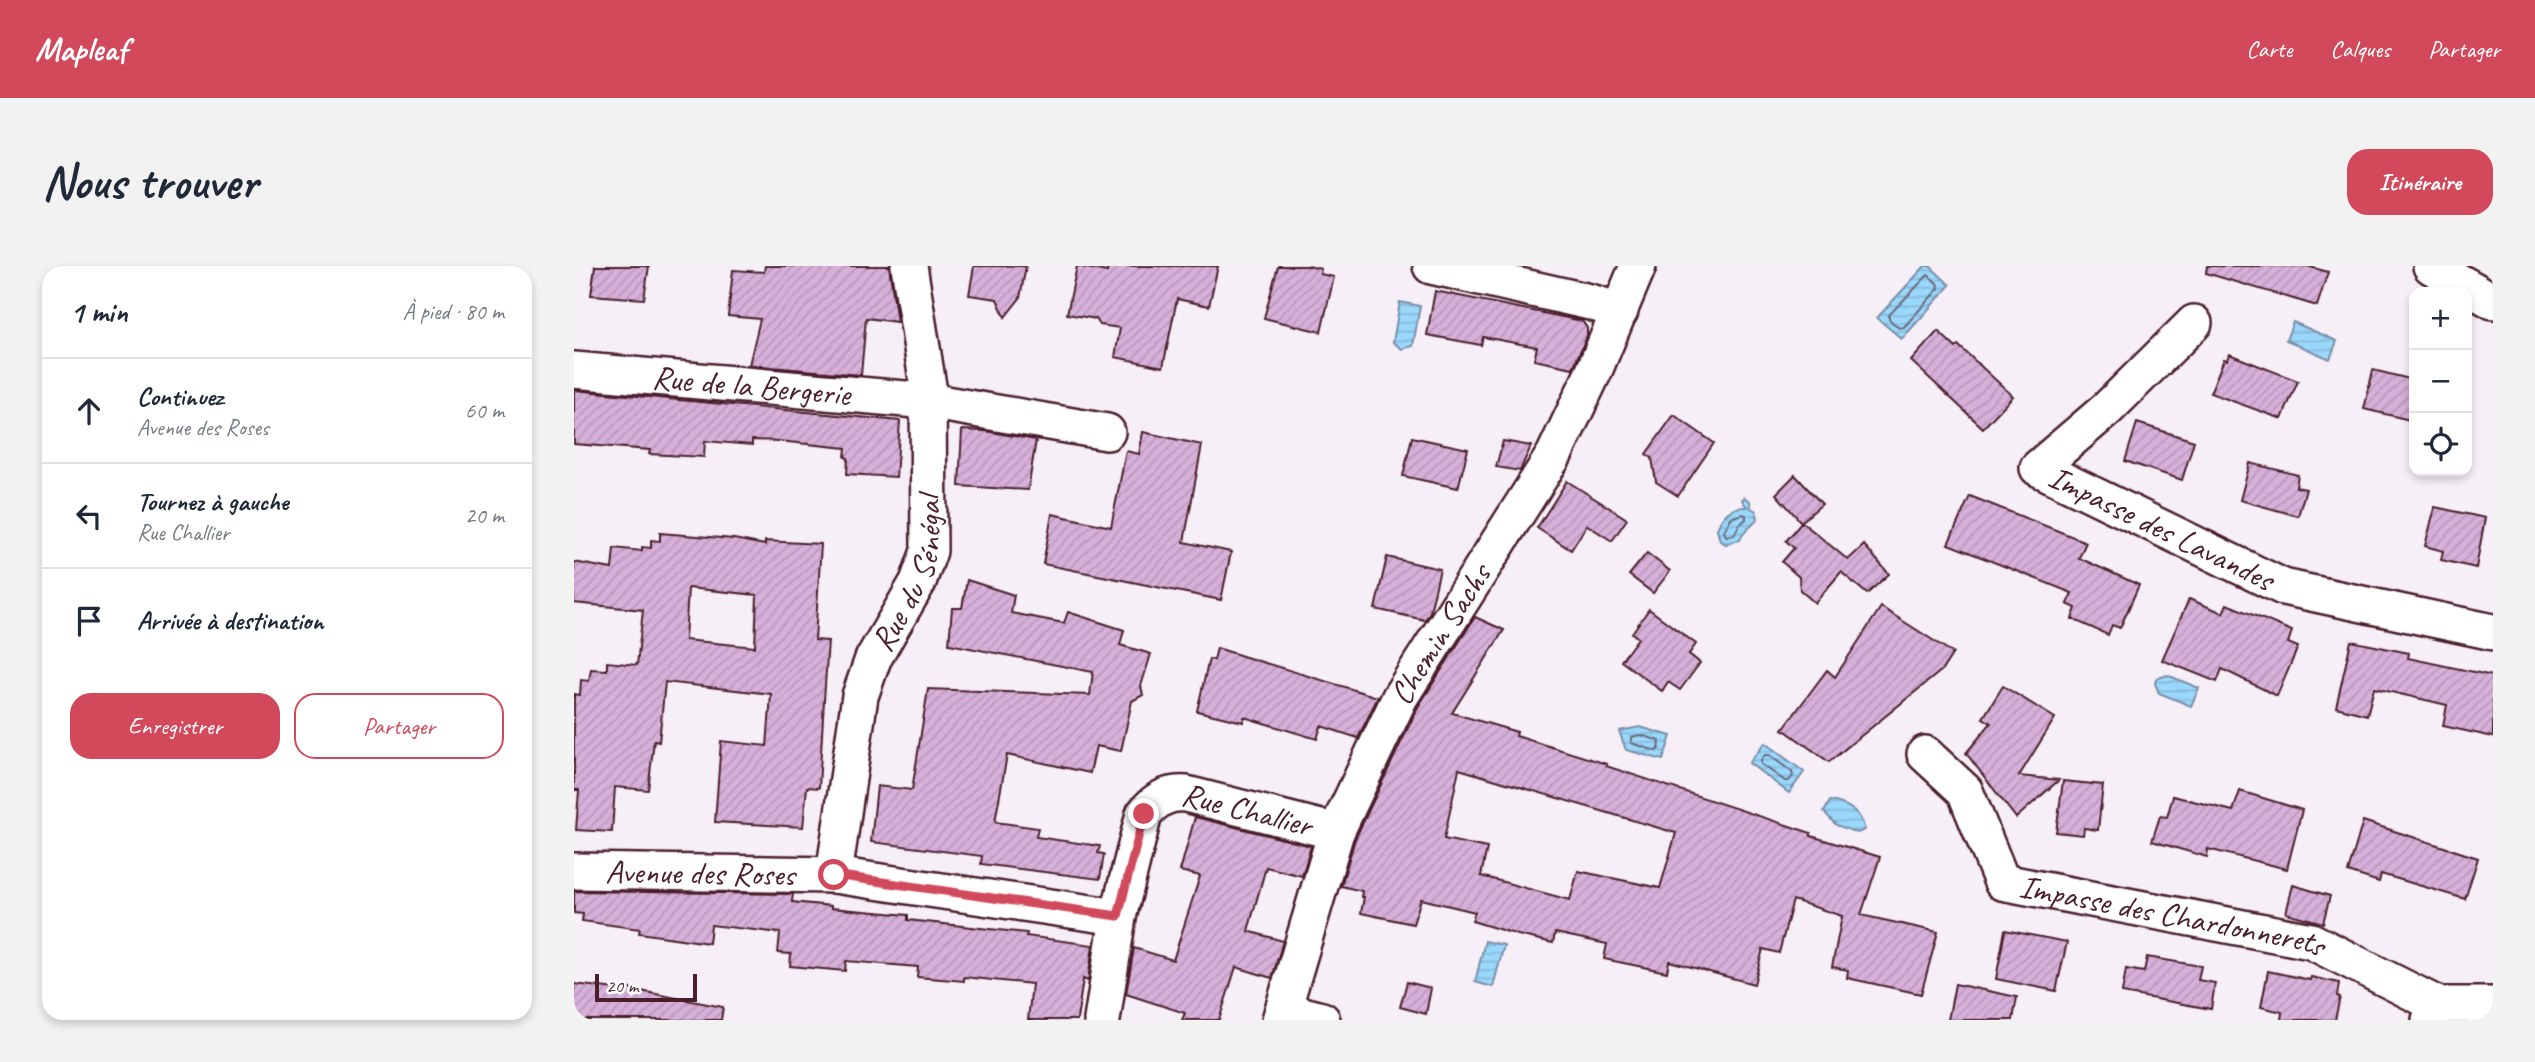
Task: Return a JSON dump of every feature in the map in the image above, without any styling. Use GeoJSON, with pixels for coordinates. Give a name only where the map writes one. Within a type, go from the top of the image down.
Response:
{"type":"FeatureCollection","features":[{"type":"Feature","properties":{"kind":"street","name":"Rue du Sénégal"},"geometry":{"type":"LineString","coordinates":[[834,875],[860,696],[873,659],[918,582],[929,551],[926,371],[909,266]]}},
{"type":"Feature","properties":{"kind":"street"},"geometry":{"type":"LineString","coordinates":[[1431,266],[1619,311]]}},
{"type":"Feature","properties":{"kind":"street","name":"Chemin Sachs"},"geometry":{"type":"LineString","coordinates":[[1281,1015],[1336,832],[1400,696],[1554,455],[1638,266]]}},
{"type":"Feature","properties":{"kind":"street"},"geometry":{"type":"LineString","coordinates":[[2431,266],[2493,301]]}},
{"type":"Feature","properties":{"kind":"street","name":"Impasse des Lavandes"},"geometry":{"type":"LineString","coordinates":[[2194,323],[2107,409],[2038,468],[2283,587],[2493,632]]}},
{"type":"Feature","properties":{"kind":"street","name":"Rue de la Bergerie"},"geometry":{"type":"LineString","coordinates":[[574,370],[928,401],[1107,432]]}},
{"type":"Feature","properties":{"kind":"street","name":"Impasse des Chardonnerets"},"geometry":{"type":"LineString","coordinates":[[1925,754],[1965,791],[2002,882],[2311,941],[2434,1012]]}},
{"type":"Feature","properties":{"kind":"street","name":"Rue Challier"},"geometry":{"type":"LineString","coordinates":[[1102,1020],[1118,916],[1144,814],[1150,807],[1165,796],[1186,794],[1336,832]]}},
{"type":"Feature","properties":{"kind":"street","name":"Avenue des Roses"},"geometry":{"type":"LineString","coordinates":[[574,871],[834,875],[1118,916]]}},
{"type":"Feature","properties":{"kind":"street"},"geometry":{"type":"LineString","coordinates":[[2434,1012],[2493,1005]]}},
{"type":"Feature","properties":{"kind":"street"},"geometry":{"type":"LineString","coordinates":[[1281,1015],[1322,1020]]}},
{"type":"Feature","properties":{"kind":"water"},"geometry":{"type":"Polygon","coordinates":[[[1925,266],[1930,266],[1950,285],[1902,339],[1877,318],[1925,266]]]}},
{"type":"Feature","properties":{"kind":"water"},"geometry":{"type":"Polygon","coordinates":[[[1400,302],[1420,306],[1413,346],[1402,349],[1393,342],[1400,302]]]}},
{"type":"Feature","properties":{"kind":"water"},"geometry":{"type":"Polygon","coordinates":[[[2293,322],[2337,341],[2330,359],[2286,340],[2293,322]]]}},
{"type":"Feature","properties":{"kind":"water"},"geometry":{"type":"Polygon","coordinates":[[[1744,497],[1750,501],[1758,518],[1740,540],[1726,544],[1720,541],[1717,529],[1728,512],[1747,507],[1742,500],[1744,497]]]}},
{"type":"Feature","properties":{"kind":"water"},"geometry":{"type":"Polygon","coordinates":[[[2167,675],[2199,688],[2191,706],[2159,693],[2156,679],[2167,675]]]}},
{"type":"Feature","properties":{"kind":"water"},"geometry":{"type":"Polygon","coordinates":[[[1640,727],[1671,736],[1663,760],[1626,750],[1619,731],[1640,727]]]}},
{"type":"Feature","properties":{"kind":"water"},"geometry":{"type":"Polygon","coordinates":[[[1765,743],[1804,772],[1789,793],[1749,763],[1765,743]]]}},
{"type":"Feature","properties":{"kind":"water"},"geometry":{"type":"Polygon","coordinates":[[[1830,801],[1853,810],[1865,830],[1857,833],[1836,825],[1824,812],[1830,801]]]}},
{"type":"Feature","properties":{"kind":"water"},"geometry":{"type":"Polygon","coordinates":[[[1485,941],[1504,945],[1493,987],[1475,982],[1485,941]]]}},
{"type":"Feature","properties":{"kind":"building"},"geometry":{"type":"Polygon","coordinates":[[[595,266],[649,266],[644,299],[591,295],[595,266]]]}},
{"type":"Feature","properties":{"kind":"building"},"geometry":{"type":"Polygon","coordinates":[[[765,266],[889,266],[897,322],[866,318],[861,375],[749,365],[760,319],[728,316],[733,270],[764,272],[765,266]]]}},
{"type":"Feature","properties":{"kind":"building"},"geometry":{"type":"Polygon","coordinates":[[[974,266],[1026,266],[1020,298],[1005,317],[997,299],[969,295],[974,266]]]}},
{"type":"Feature","properties":{"kind":"building"},"geometry":{"type":"Polygon","coordinates":[[[1077,266],[1107,272],[1108,266],[1218,266],[1209,306],[1177,299],[1163,367],[1115,357],[1120,328],[1100,325],[1096,319],[1067,314],[1077,266]]]}},
{"type":"Feature","properties":{"kind":"building"},"geometry":{"type":"Polygon","coordinates":[[[1278,266],[1308,266],[1321,269],[1320,274],[1334,277],[1321,332],[1264,318],[1278,266]]]}},
{"type":"Feature","properties":{"kind":"building"},"geometry":{"type":"Polygon","coordinates":[[[2207,266],[2307,266],[2328,272],[2317,306],[2206,273],[2207,266]]]}},
{"type":"Feature","properties":{"kind":"building"},"geometry":{"type":"Polygon","coordinates":[[[1435,291],[1582,321],[1587,328],[1587,336],[1573,368],[1534,360],[1537,347],[1483,337],[1481,345],[1427,335],[1435,291]]]}},
{"type":"Feature","properties":{"kind":"building"},"geometry":{"type":"Polygon","coordinates":[[[1938,331],[1956,348],[1958,345],[2013,396],[1983,428],[1911,361],[1938,331]]]}},
{"type":"Feature","properties":{"kind":"building"},"geometry":{"type":"Polygon","coordinates":[[[2229,354],[2298,381],[2282,419],[2210,393],[2224,359],[2227,360],[2229,354]]]}},
{"type":"Feature","properties":{"kind":"building"},"geometry":{"type":"Polygon","coordinates":[[[2373,370],[2409,379],[2409,420],[2364,409],[2373,370]]]}},
{"type":"Feature","properties":{"kind":"building"},"geometry":{"type":"Polygon","coordinates":[[[574,390],[900,421],[896,477],[847,474],[846,448],[778,441],[752,440],[752,445],[705,441],[704,457],[649,454],[650,450],[574,444],[574,390]]]}},
{"type":"Feature","properties":{"kind":"building"},"geometry":{"type":"Polygon","coordinates":[[[1674,415],[1714,443],[1678,496],[1656,482],[1652,458],[1646,454],[1674,415]]]}},
{"type":"Feature","properties":{"kind":"building"},"geometry":{"type":"Polygon","coordinates":[[[2137,423],[2194,441],[2182,480],[2125,461],[2137,423]]]}},
{"type":"Feature","properties":{"kind":"building"},"geometry":{"type":"Polygon","coordinates":[[[962,430],[1036,440],[1028,490],[959,486],[962,430]]]}},
{"type":"Feature","properties":{"kind":"building"},"geometry":{"type":"Polygon","coordinates":[[[1143,432],[1202,445],[1184,542],[1231,552],[1221,600],[1043,564],[1052,514],[1111,527],[1126,451],[1139,454],[1143,432]]]}},
{"type":"Feature","properties":{"kind":"building"},"geometry":{"type":"Polygon","coordinates":[[[1412,437],[1468,449],[1458,488],[1403,476],[1412,437]]]}},
{"type":"Feature","properties":{"kind":"building"},"geometry":{"type":"Polygon","coordinates":[[[1503,441],[1531,446],[1520,471],[1496,467],[1503,441]]]}},
{"type":"Feature","properties":{"kind":"building"},"geometry":{"type":"Polygon","coordinates":[[[2250,463],[2298,475],[2296,487],[2306,489],[2298,516],[2240,500],[2250,463]]]}},
{"type":"Feature","properties":{"kind":"building"},"geometry":{"type":"Polygon","coordinates":[[[1795,475],[1822,504],[1801,522],[1776,494],[1795,475]]]}},
{"type":"Feature","properties":{"kind":"building"},"geometry":{"type":"Polygon","coordinates":[[[1567,481],[1627,519],[1612,541],[1587,525],[1571,550],[1537,528],[1567,481]]]}},
{"type":"Feature","properties":{"kind":"building"},"geometry":{"type":"Polygon","coordinates":[[[1970,496],[2086,542],[2079,558],[2139,585],[2120,628],[2112,625],[2108,635],[2072,619],[2076,608],[2067,604],[2072,593],[1948,544],[1970,496]]]}},
{"type":"Feature","properties":{"kind":"building"},"geometry":{"type":"Polygon","coordinates":[[[2435,507],[2485,518],[2476,568],[2441,560],[2443,551],[2425,546],[2435,507]]]}},
{"type":"Feature","properties":{"kind":"building"},"geometry":{"type":"Polygon","coordinates":[[[1802,522],[1848,560],[1864,545],[1889,574],[1867,594],[1841,572],[1815,603],[1800,590],[1799,577],[1782,562],[1794,548],[1786,541],[1802,522]]]}},
{"type":"Feature","properties":{"kind":"building"},"geometry":{"type":"Polygon","coordinates":[[[660,533],[734,539],[765,545],[765,541],[821,544],[815,640],[828,641],[819,788],[807,787],[803,827],[715,822],[721,741],[767,746],[771,694],[665,682],[659,742],[654,741],[648,790],[615,787],[612,832],[576,830],[579,790],[574,790],[574,694],[580,695],[581,680],[589,681],[591,669],[607,670],[607,662],[637,665],[643,610],[574,603],[574,562],[612,569],[614,548],[642,551],[642,547],[651,548],[651,540],[660,541],[660,533]],[[688,588],[685,640],[755,647],[757,595],[688,588]]]}},
{"type":"Feature","properties":{"kind":"building"},"geometry":{"type":"Polygon","coordinates":[[[1647,553],[1670,571],[1653,593],[1629,575],[1647,553]]]}},
{"type":"Feature","properties":{"kind":"building"},"geometry":{"type":"Polygon","coordinates":[[[1387,557],[1440,569],[1430,612],[1425,620],[1375,609],[1387,557]]]}},
{"type":"Feature","properties":{"kind":"building"},"geometry":{"type":"Polygon","coordinates":[[[967,580],[1014,595],[1011,613],[1064,623],[1068,612],[1124,630],[1120,645],[1151,654],[1141,686],[1143,695],[1132,701],[1121,751],[1096,746],[1090,773],[1007,755],[995,822],[1038,828],[1036,837],[1100,846],[1098,853],[1104,854],[1100,879],[981,864],[982,856],[871,842],[877,786],[912,790],[928,689],[1090,695],[1093,672],[949,644],[952,608],[962,608],[967,580]]]}},
{"type":"Feature","properties":{"kind":"building"},"geometry":{"type":"Polygon","coordinates":[[[2189,599],[2223,613],[2227,604],[2292,631],[2288,643],[2298,647],[2277,696],[2222,669],[2217,682],[2162,660],[2189,599]]]}},
{"type":"Feature","properties":{"kind":"building"},"geometry":{"type":"Polygon","coordinates":[[[1881,607],[1953,653],[1942,670],[1829,762],[1783,729],[1827,670],[1835,677],[1881,607]]]}},
{"type":"Feature","properties":{"kind":"building"},"geometry":{"type":"Polygon","coordinates":[[[1649,609],[1696,644],[1689,654],[1700,663],[1680,690],[1668,682],[1662,691],[1621,661],[1638,638],[1632,633],[1649,609]]]}},
{"type":"Feature","properties":{"kind":"building"},"geometry":{"type":"Polygon","coordinates":[[[1475,617],[1504,630],[1452,713],[1517,732],[1516,736],[1607,764],[1606,766],[1811,833],[1811,836],[1880,857],[1861,915],[1938,932],[1921,994],[1847,978],[1848,970],[1832,967],[1842,916],[1793,900],[1779,953],[1763,949],[1754,984],[1669,961],[1667,972],[1604,959],[1607,944],[1555,933],[1553,943],[1518,935],[1472,921],[1475,912],[1421,899],[1413,924],[1361,913],[1364,897],[1361,897],[1362,891],[1341,886],[1355,839],[1418,707],[1475,617]],[[1459,769],[1444,839],[1487,848],[1481,876],[1570,900],[1578,871],[1660,888],[1676,833],[1459,769]]]}},
{"type":"Feature","properties":{"kind":"building"},"geometry":{"type":"Polygon","coordinates":[[[2351,641],[2409,653],[2408,658],[2493,676],[2493,737],[2443,726],[2447,705],[2374,688],[2367,715],[2336,707],[2351,641]]]}},
{"type":"Feature","properties":{"kind":"building"},"geometry":{"type":"Polygon","coordinates":[[[1217,648],[1378,697],[1358,738],[1321,726],[1317,739],[1244,717],[1243,722],[1197,711],[1209,659],[1214,660],[1217,648]]]}},
{"type":"Feature","properties":{"kind":"building"},"geometry":{"type":"Polygon","coordinates":[[[2003,686],[2055,718],[2019,776],[2059,780],[2016,818],[1966,753],[1991,723],[1983,718],[2003,686]]]}},
{"type":"Feature","properties":{"kind":"building"},"geometry":{"type":"Polygon","coordinates":[[[2063,781],[2103,785],[2098,830],[2084,828],[2083,835],[2056,832],[2063,781]]]}},
{"type":"Feature","properties":{"kind":"building"},"geometry":{"type":"Polygon","coordinates":[[[2240,791],[2302,810],[2287,869],[2208,849],[2207,857],[2152,841],[2160,816],[2167,817],[2173,796],[2233,811],[2240,791]]]}},
{"type":"Feature","properties":{"kind":"building"},"geometry":{"type":"Polygon","coordinates":[[[1195,817],[1311,846],[1302,876],[1266,867],[1248,931],[1283,941],[1272,978],[1236,967],[1219,1020],[1182,1020],[1185,1013],[1126,994],[1134,948],[1173,960],[1200,876],[1180,871],[1195,817]]]}},
{"type":"Feature","properties":{"kind":"building"},"geometry":{"type":"Polygon","coordinates":[[[2363,821],[2478,858],[2465,899],[2381,874],[2379,882],[2348,872],[2363,821]]]}},
{"type":"Feature","properties":{"kind":"building"},"geometry":{"type":"Polygon","coordinates":[[[2293,885],[2330,896],[2323,923],[2286,913],[2293,885]]]}},
{"type":"Feature","properties":{"kind":"building"},"geometry":{"type":"Polygon","coordinates":[[[574,891],[793,894],[792,902],[908,915],[908,920],[1027,933],[1026,936],[1093,945],[1088,981],[1083,979],[1077,1020],[1028,1020],[1032,984],[964,977],[964,981],[917,977],[918,967],[846,961],[845,971],[790,966],[791,954],[778,953],[780,933],[711,925],[709,943],[639,933],[640,929],[582,921],[583,914],[574,913],[574,891]]]}},
{"type":"Feature","properties":{"kind":"building"},"geometry":{"type":"Polygon","coordinates":[[[2005,930],[2067,942],[2056,991],[1996,979],[2005,930]]]}},
{"type":"Feature","properties":{"kind":"building"},"geometry":{"type":"Polygon","coordinates":[[[2147,957],[2201,966],[2198,980],[2215,983],[2211,1009],[2122,993],[2126,969],[2144,972],[2147,957]]]}},
{"type":"Feature","properties":{"kind":"building"},"geometry":{"type":"Polygon","coordinates":[[[2268,971],[2339,983],[2337,996],[2340,997],[2335,1020],[2281,1020],[2282,1012],[2261,1007],[2268,971]]]}},
{"type":"Feature","properties":{"kind":"building"},"geometry":{"type":"Polygon","coordinates":[[[1407,982],[1431,988],[1426,1014],[1400,1007],[1407,982]]]}},
{"type":"Feature","properties":{"kind":"building"},"geometry":{"type":"Polygon","coordinates":[[[574,984],[625,988],[723,1007],[721,1020],[574,1020],[574,984]]]}},
{"type":"Feature","properties":{"kind":"building"},"geometry":{"type":"Polygon","coordinates":[[[1955,984],[2017,997],[2013,1020],[1948,1020],[1955,984]]]}},
{"type":"Feature","properties":{"kind":"route"},"geometry":{"type":"LineString","coordinates":[[834,875],[1118,916],[1144,814]]}}]}
